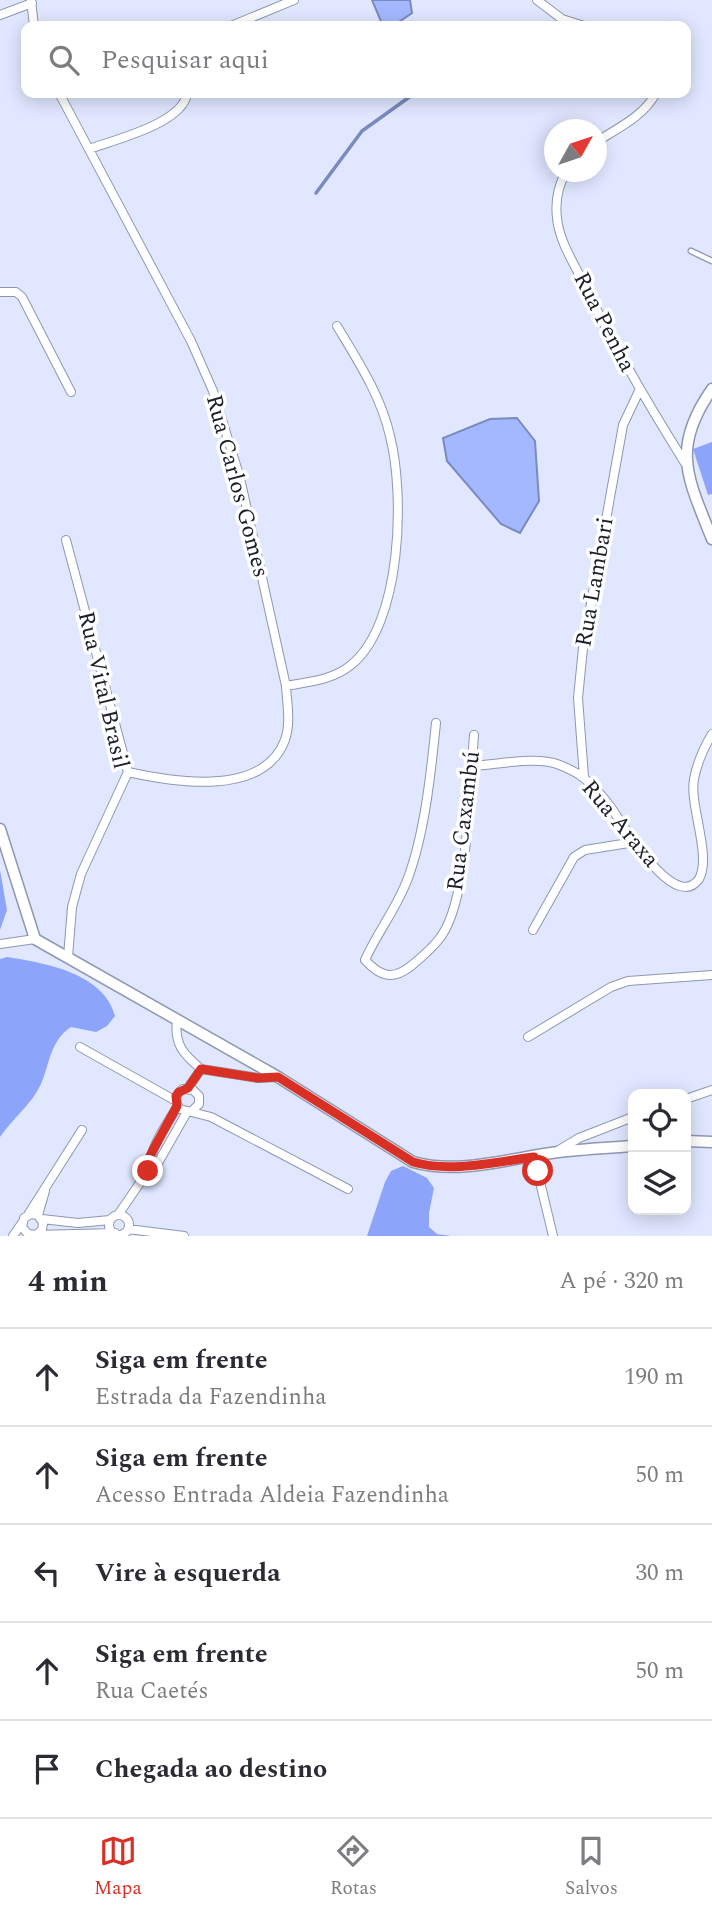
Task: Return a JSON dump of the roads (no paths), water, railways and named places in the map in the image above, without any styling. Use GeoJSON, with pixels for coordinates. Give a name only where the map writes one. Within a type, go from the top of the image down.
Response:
{"type":"FeatureCollection","features":[{"type":"Feature","properties":{"kind":"street"},"geometry":{"type":"LineString","coordinates":[[243,21],[294,0]]}},
{"type":"Feature","properties":{"kind":"street"},"geometry":{"type":"LineString","coordinates":[[537,0],[568,21]]}},
{"type":"Feature","properties":{"kind":"street"},"geometry":{"type":"LineString","coordinates":[[0,15],[31,2],[33,21]]}},
{"type":"Feature","properties":{"kind":"street","name":"Rua Carlos Gomes"},"geometry":{"type":"LineString","coordinates":[[63,98],[191,341],[213,391],[240,478],[286,686],[289,719],[285,740],[274,756],[251,772],[225,781],[195,782],[128,772]]}},
{"type":"Feature","properties":{"kind":"street"},"geometry":{"type":"LineString","coordinates":[[89,149],[169,118],[186,98]]}},
{"type":"Feature","properties":{"kind":"street"},"geometry":{"type":"LineString","coordinates":[[607,136],[637,116],[653,98]]}},
{"type":"Feature","properties":{"kind":"street","name":"Rua Penha"},"geometry":{"type":"LineString","coordinates":[[561,182],[557,199],[557,220],[566,247],[639,391],[685,463]]}},
{"type":"Feature","properties":{"kind":"street"},"geometry":{"type":"LineString","coordinates":[[0,292],[16,292],[22,297],[71,392]]}},
{"type":"Feature","properties":{"kind":"street"},"geometry":{"type":"LineString","coordinates":[[286,686],[333,675],[352,664],[373,640],[389,595],[398,485],[390,435],[369,380],[337,326]]}},
{"type":"Feature","properties":{"kind":"street"},"geometry":{"type":"LineString","coordinates":[[712,390],[692,427],[685,463],[712,539]]}},
{"type":"Feature","properties":{"kind":"street","name":"Rua Lambari"},"geometry":{"type":"LineString","coordinates":[[584,777],[578,698],[583,648],[624,425],[639,391]]}},
{"type":"Feature","properties":{"kind":"street","name":"Rua Vital Brasil"},"geometry":{"type":"LineString","coordinates":[[66,540],[128,772],[81,874],[72,907],[68,957]]}},
{"type":"Feature","properties":{"kind":"street","name":"Rua Caxambú"},"geometry":{"type":"LineString","coordinates":[[436,723],[428,793],[409,876],[396,906],[377,934],[365,960],[376,972],[393,975],[406,970],[443,934],[454,905],[463,863],[474,734]]}},
{"type":"Feature","properties":{"kind":"street","name":"Rua Araxa"},"geometry":{"type":"LineString","coordinates":[[472,766],[545,761],[558,764],[584,777],[610,805],[635,842],[670,883],[680,885],[697,881],[703,869],[704,856],[693,780],[705,745],[712,734]]}},
{"type":"Feature","properties":{"kind":"street"},"geometry":{"type":"LineString","coordinates":[[0,829],[35,939]]}},
{"type":"Feature","properties":{"kind":"street"},"geometry":{"type":"LineString","coordinates":[[533,930],[575,857],[585,850],[635,842]]}},
{"type":"Feature","properties":{"kind":"street"},"geometry":{"type":"LineString","coordinates":[[0,944],[35,939],[278,1077],[413,1162],[426,1166],[455,1166],[556,1152],[628,1146]]}},
{"type":"Feature","properties":{"kind":"street"},"geometry":{"type":"LineString","coordinates":[[528,1037],[611,987],[628,981],[712,975]]}},
{"type":"Feature","properties":{"kind":"street"},"geometry":{"type":"LineString","coordinates":[[177,1020],[177,1041],[199,1073],[199,1104],[211,1117]]}},
{"type":"Feature","properties":{"kind":"street"},"geometry":{"type":"LineString","coordinates":[[80,1047],[190,1111],[211,1117],[348,1189]]}},
{"type":"Feature","properties":{"kind":"street"},"geometry":{"type":"LineString","coordinates":[[199,1073],[278,1077]]}},
{"type":"Feature","properties":{"kind":"street"},"geometry":{"type":"LineString","coordinates":[[158,1091],[179,1092],[188,1088],[199,1073]]}},
{"type":"Feature","properties":{"kind":"street"},"geometry":{"type":"LineString","coordinates":[[188,1088],[197,1093]]}},
{"type":"Feature","properties":{"kind":"street"},"geometry":{"type":"LineString","coordinates":[[691,1097],[712,1090]]}},
{"type":"Feature","properties":{"kind":"street"},"geometry":{"type":"LineString","coordinates":[[148,1171],[149,1158],[177,1104],[179,1092]]}},
{"type":"Feature","properties":{"kind":"street"},"geometry":{"type":"LineString","coordinates":[[28,1215],[78,1223],[110,1220],[134,1194],[148,1171],[158,1163],[190,1111],[199,1104]]}},
{"type":"Feature","properties":{"kind":"street"},"geometry":{"type":"LineString","coordinates":[[556,1152],[579,1138],[628,1119]]}},
{"type":"Feature","properties":{"kind":"street"},"geometry":{"type":"LineString","coordinates":[[13,1236],[82,1130]]}},
{"type":"Feature","properties":{"kind":"street"},"geometry":{"type":"LineString","coordinates":[[691,1141],[712,1142]]}},
{"type":"Feature","properties":{"kind":"street"},"geometry":{"type":"LineString","coordinates":[[534,1157],[553,1236]]}},
{"type":"Feature","properties":{"kind":"street"},"geometry":{"type":"LineString","coordinates":[[33,1235],[42,1230],[40,1217],[47,1185]]}},
{"type":"Feature","properties":{"kind":"street"},"geometry":{"type":"LineString","coordinates":[[22,1223],[23,1230],[33,1235],[122,1234],[128,1224],[134,1194]]}},
{"type":"Feature","properties":{"kind":"street"},"geometry":{"type":"LineString","coordinates":[[118,1214],[128,1224],[184,1236]]}},
{"type":"Feature","properties":{"kind":"street"},"geometry":{"type":"LineString","coordinates":[[110,1220],[111,1230],[115,1233]]}},
{"type":"Feature","properties":{"kind":"lane"},"geometry":{"type":"LineString","coordinates":[[691,251],[712,261]]}},
{"type":"Feature","properties":{"kind":"waterway"},"geometry":{"type":"LineString","coordinates":[[316,193],[362,131],[408,98]]}}]}
